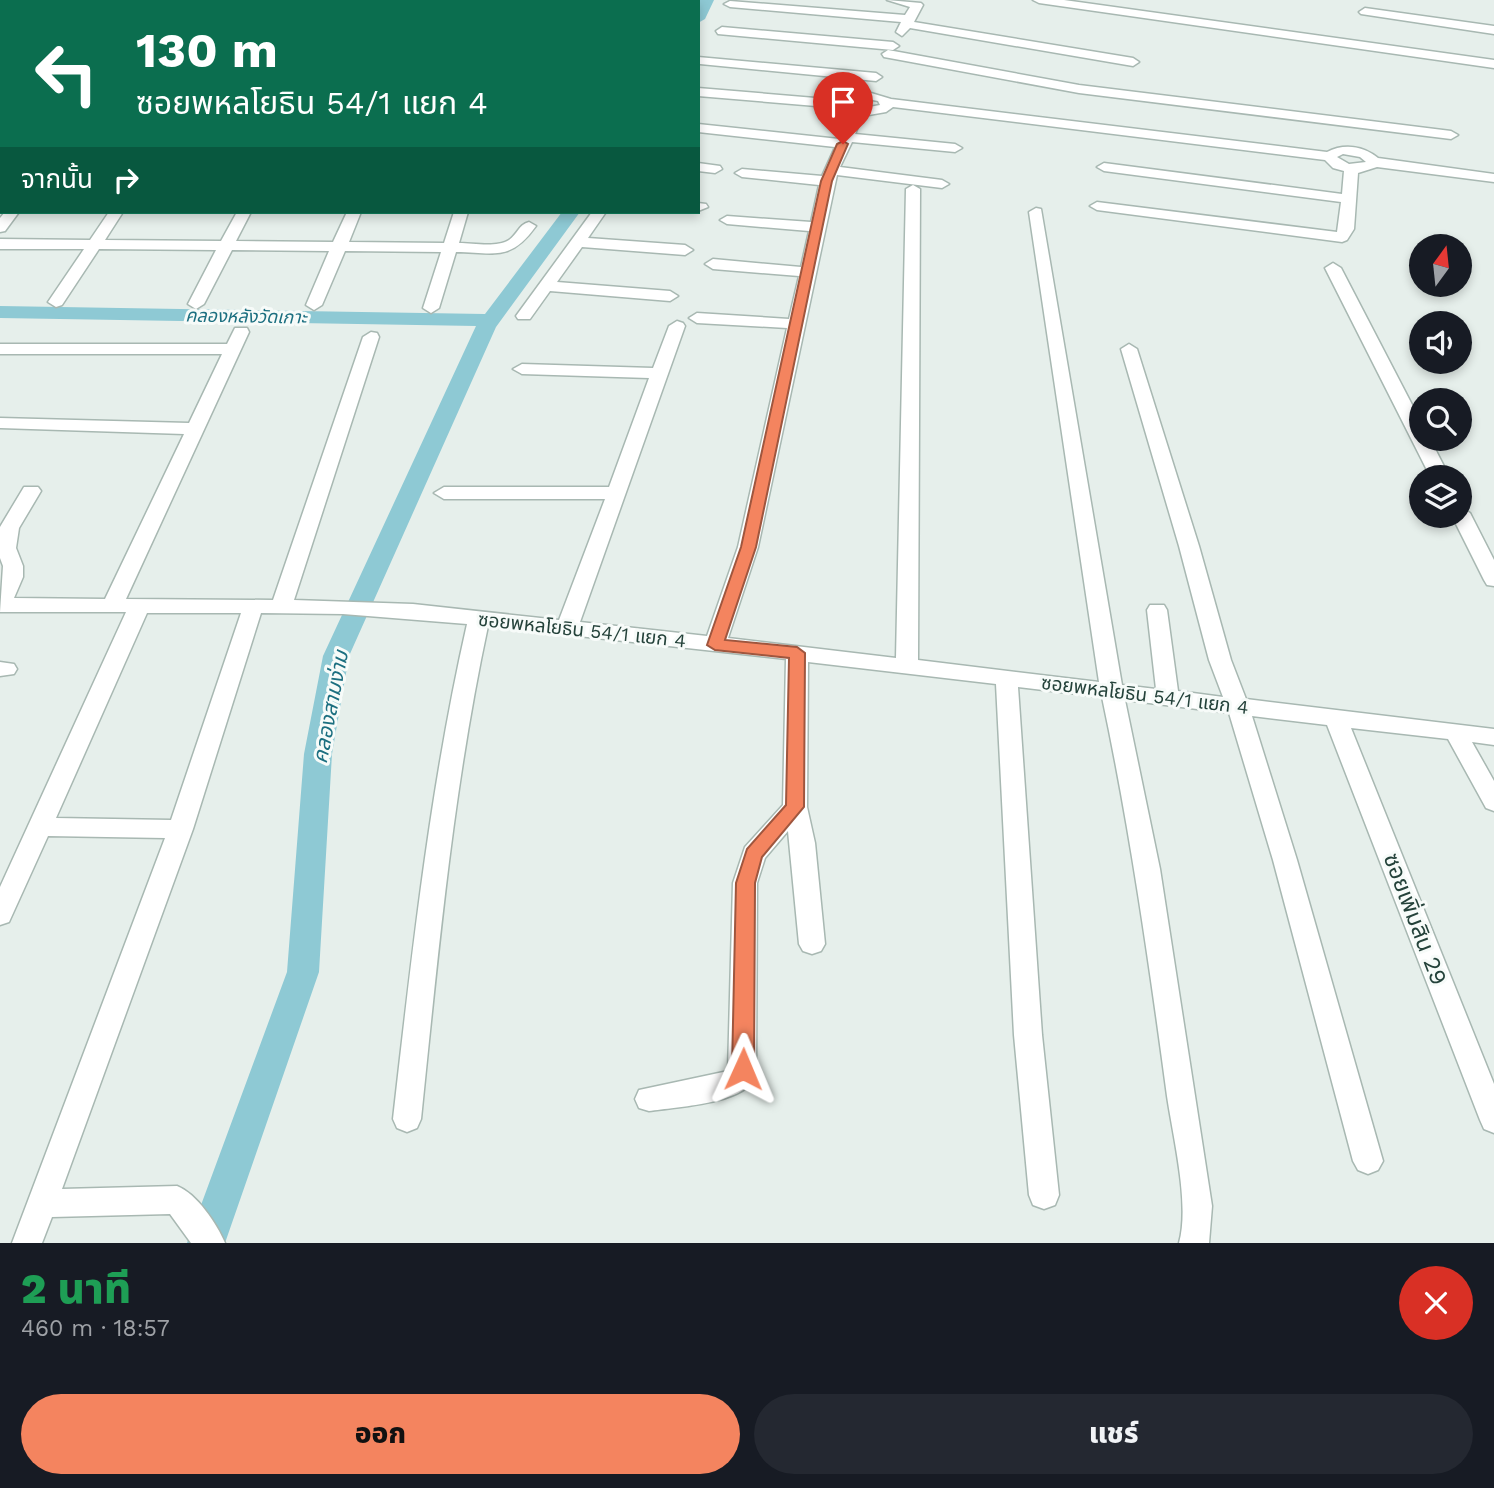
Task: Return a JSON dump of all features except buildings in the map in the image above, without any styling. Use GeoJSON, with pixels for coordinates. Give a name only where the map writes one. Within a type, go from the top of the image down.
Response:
{"type":"FeatureCollection","features":[{"type":"Feature","properties":{"kind":"street"},"geometry":{"type":"LineString","coordinates":[[867,95],[917,5],[893,0]]}},
{"type":"Feature","properties":{"kind":"street"},"geometry":{"type":"LineString","coordinates":[[1039,0],[1494,64]]}},
{"type":"Feature","properties":{"kind":"street"},"geometry":{"type":"LineString","coordinates":[[730,4],[907,22],[1133,62]]}},
{"type":"Feature","properties":{"kind":"street"},"geometry":{"type":"LineString","coordinates":[[1365,12],[1494,30]]}},
{"type":"Feature","properties":{"kind":"street"},"geometry":{"type":"LineString","coordinates":[[722,31],[890,50],[1079,89],[1451,135]]}},
{"type":"Feature","properties":{"kind":"street"},"geometry":{"type":"LineString","coordinates":[[700,60],[876,77]]}},
{"type":"Feature","properties":{"kind":"street"},"geometry":{"type":"LineString","coordinates":[[700,92],[879,110],[886,107],[887,102]]}},
{"type":"Feature","properties":{"kind":"street"},"geometry":{"type":"LineString","coordinates":[[715,645],[748,547],[828,175],[845,140],[850,108],[845,100],[851,96],[867,95],[882,98],[887,102],[1329,156],[1337,165],[1351,169],[1370,167],[1374,162]]}},
{"type":"Feature","properties":{"kind":"street"},"geometry":{"type":"LineString","coordinates":[[1356,151],[1361,125]]}},
{"type":"Feature","properties":{"kind":"street"},"geometry":{"type":"LineString","coordinates":[[700,128],[956,148]]}},
{"type":"Feature","properties":{"kind":"street"},"geometry":{"type":"LineString","coordinates":[[1329,156],[1335,151],[1356,151],[1370,156],[1374,162],[1494,178]]}},
{"type":"Feature","properties":{"kind":"street"},"geometry":{"type":"LineString","coordinates":[[700,167],[715,169]]}},
{"type":"Feature","properties":{"kind":"street"},"geometry":{"type":"LineString","coordinates":[[1104,167],[1348,199]]}},
{"type":"Feature","properties":{"kind":"street"},"geometry":{"type":"LineString","coordinates":[[1097,206],[1342,237],[1346,229],[1351,169]]}},
{"type":"Feature","properties":{"kind":"street"},"geometry":{"type":"LineString","coordinates":[[742,173],[828,175],[942,184]]}},
{"type":"Feature","properties":{"kind":"street"},"geometry":{"type":"LineString","coordinates":[[906,666],[914,189]]}},
{"type":"Feature","properties":{"kind":"street"},"geometry":{"type":"LineString","coordinates":[[1035,212],[1112,691],[1128,758],[1144,852],[1192,1168],[1196,1211],[1194,1243]]}},
{"type":"Feature","properties":{"kind":"street"},"geometry":{"type":"LineString","coordinates":[[56,302],[115,214]]}},
{"type":"Feature","properties":{"kind":"street"},"geometry":{"type":"LineString","coordinates":[[196,304],[243,214]]}},
{"type":"Feature","properties":{"kind":"street"},"geometry":{"type":"LineString","coordinates":[[314,305],[353,214]]}},
{"type":"Feature","properties":{"kind":"street"},"geometry":{"type":"LineString","coordinates":[[431,308],[460,214]]}},
{"type":"Feature","properties":{"kind":"street"},"geometry":{"type":"LineString","coordinates":[[524,316],[598,214]]}},
{"type":"Feature","properties":{"kind":"street"},"geometry":{"type":"LineString","coordinates":[[727,220],[817,227]]}},
{"type":"Feature","properties":{"kind":"street"},"geometry":{"type":"LineString","coordinates":[[0,244],[512,246],[529,226]]}},
{"type":"Feature","properties":{"kind":"street"},"geometry":{"type":"LineString","coordinates":[[578,242],[685,250]]}},
{"type":"Feature","properties":{"kind":"street"},"geometry":{"type":"LineString","coordinates":[[713,264],[806,272]]}},
{"type":"Feature","properties":{"kind":"street"},"geometry":{"type":"LineString","coordinates":[[1333,268],[1409,416]]}},
{"type":"Feature","properties":{"kind":"street"},"geometry":{"type":"LineString","coordinates":[[547,286],[670,296]]}},
{"type":"Feature","properties":{"kind":"street"},"geometry":{"type":"LineString","coordinates":[[697,318],[797,324]]}},
{"type":"Feature","properties":{"kind":"street"},"geometry":{"type":"LineString","coordinates":[[567,628],[677,326]]}},
{"type":"Feature","properties":{"kind":"street"},"geometry":{"type":"LineString","coordinates":[[281,607],[371,337]]}},
{"type":"Feature","properties":{"kind":"street"},"geometry":{"type":"LineString","coordinates":[[0,349],[237,341],[112,607]]}},
{"type":"Feature","properties":{"kind":"street"},"geometry":{"type":"LineString","coordinates":[[1129,349],[1189,546],[1220,660],[1238,707],[1285,860],[1367,1161]]}},
{"type":"Feature","properties":{"kind":"street"},"geometry":{"type":"LineString","coordinates":[[522,369],[659,373]]}},
{"type":"Feature","properties":{"kind":"street"},"geometry":{"type":"LineString","coordinates":[[0,423],[195,429]]}},
{"type":"Feature","properties":{"kind":"street"},"geometry":{"type":"LineString","coordinates":[[0,606],[13,577],[13,566],[6,548],[9,528],[31,491]]}},
{"type":"Feature","properties":{"kind":"street"},"geometry":{"type":"LineString","coordinates":[[444,493],[615,493]]}},
{"type":"Feature","properties":{"kind":"street"},"geometry":{"type":"LineString","coordinates":[[1468,528],[1494,580]]}},
{"type":"Feature","properties":{"kind":"street","name":"ซอยพหลโยธิน 54/1 แยก 4"},"geometry":{"type":"LineString","coordinates":[[0,606],[343,607],[413,611],[797,653],[1494,737]]}},
{"type":"Feature","properties":{"kind":"street"},"geometry":{"type":"LineString","coordinates":[[0,915],[139,607]]}},
{"type":"Feature","properties":{"kind":"street"},"geometry":{"type":"LineString","coordinates":[[27,1243],[181,829],[253,607]]}},
{"type":"Feature","properties":{"kind":"street"},"geometry":{"type":"LineString","coordinates":[[1157,610],[1168,698]]}},
{"type":"Feature","properties":{"kind":"street"},"geometry":{"type":"LineString","coordinates":[[407,1119],[432,885],[458,709],[479,619]]}},
{"type":"Feature","properties":{"kind":"street"},"geometry":{"type":"LineString","coordinates":[[797,653],[795,807],[803,843],[812,944]]}},
{"type":"Feature","properties":{"kind":"street"},"geometry":{"type":"LineString","coordinates":[[1007,679],[1028,1035],[1044,1195]]}},
{"type":"Feature","properties":{"kind":"street","name":"ซอยเพิ่มสิน 29"},"geometry":{"type":"LineString","coordinates":[[1336,718],[1494,1120]]}},
{"type":"Feature","properties":{"kind":"street"},"geometry":{"type":"LineString","coordinates":[[1455,732],[1494,802]]}},
{"type":"Feature","properties":{"kind":"street"},"geometry":{"type":"LineString","coordinates":[[649,1099],[730,1085],[742,1077],[745,883],[754,854],[795,807]]}},
{"type":"Feature","properties":{"kind":"street"},"geometry":{"type":"LineString","coordinates":[[40,827],[181,829]]}},
{"type":"Feature","properties":{"kind":"street"},"geometry":{"type":"LineString","coordinates":[[42,1203],[177,1200],[210,1243]]}},
{"type":"Feature","properties":{"kind":"waterway","name":"คลองสามง่าม"},"geometry":{"type":"LineString","coordinates":[[700,15],[707,0]]}},
{"type":"Feature","properties":{"kind":"waterway","name":"คลองสามง่าม"},"geometry":{"type":"LineString","coordinates":[[490,320],[570,214]]}},
{"type":"Feature","properties":{"kind":"waterway","name":"คลองหลังวัดเกาะ"},"geometry":{"type":"LineString","coordinates":[[0,312],[490,320]]}},
{"type":"Feature","properties":{"kind":"waterway","name":"คลองสามง่าม"},"geometry":{"type":"LineString","coordinates":[[206,1243],[303,972],[318,754],[336,656],[490,320]]}},
{"type":"Feature","properties":{"kind":"route"},"geometry":{"type":"LineString","coordinates":[[743,1069],[745,883],[754,854],[795,807],[797,653],[715,645],[748,547],[827,181],[843,144]]}}]}
